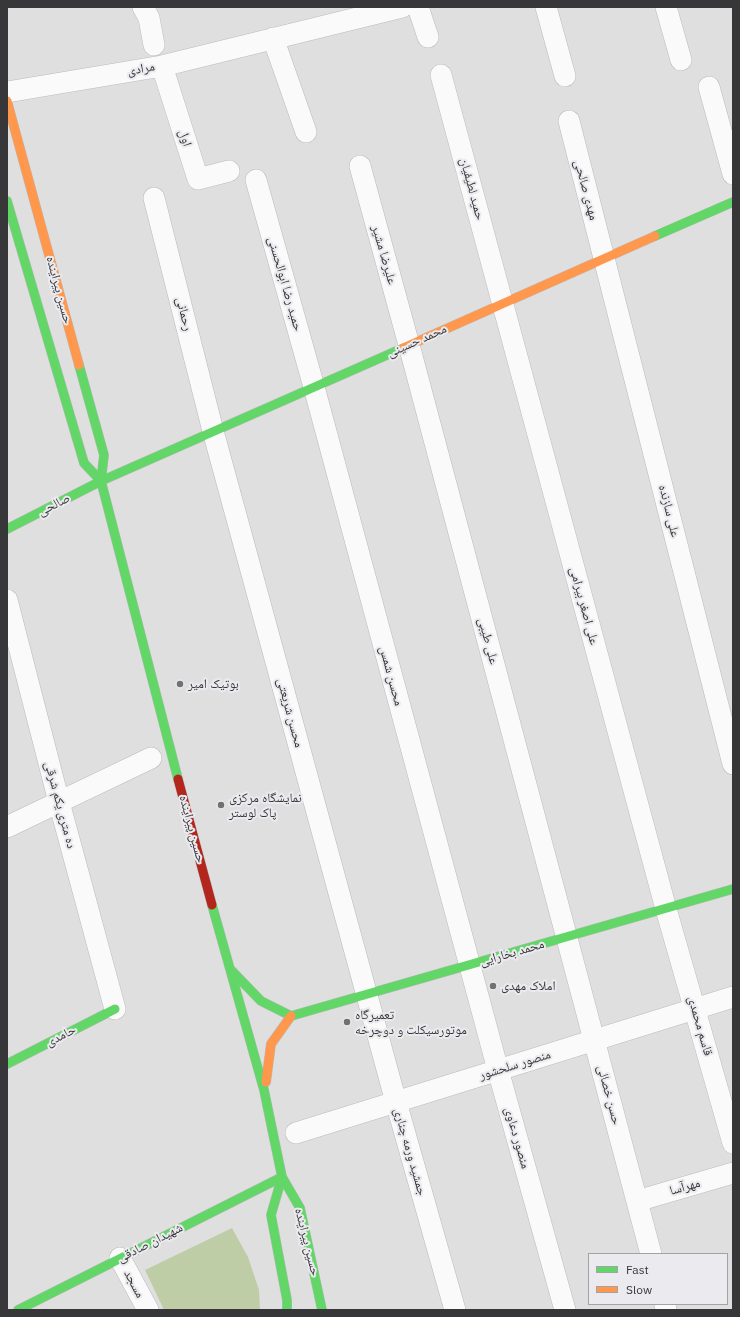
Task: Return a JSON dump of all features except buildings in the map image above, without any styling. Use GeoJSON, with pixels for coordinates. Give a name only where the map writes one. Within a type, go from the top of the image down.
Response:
{"type":"FeatureCollection","features":[{"type":"Feature","properties":{"kind":"main road","name":"حسین پیراینده"},"geometry":{"type":"LineString","coordinates":[[7,101],[104,455],[101,481],[172,757],[229,968],[264,1090],[282,1177],[300,1208],[322,1310]]}},
{"type":"Feature","properties":{"kind":"main road","name":"حسین پیراینده"},"geometry":{"type":"LineString","coordinates":[[7,201],[84,463],[101,481]]}},
{"type":"Feature","properties":{"kind":"main road","name":"محمد حسینی"},"geometry":{"type":"LineString","coordinates":[[101,481],[733,202]]}},
{"type":"Feature","properties":{"kind":"main road","name":"صالحی"},"geometry":{"type":"LineString","coordinates":[[7,529],[101,481]]}},
{"type":"Feature","properties":{"kind":"main road","name":"محمد بخارایی"},"geometry":{"type":"LineString","coordinates":[[291,1016],[733,889]]}},
{"type":"Feature","properties":{"kind":"main road"},"geometry":{"type":"LineString","coordinates":[[229,968],[261,1001],[291,1016],[271,1044],[264,1090]]}},
{"type":"Feature","properties":{"kind":"main road","name":"حامدی"},"geometry":{"type":"LineString","coordinates":[[7,1064],[115,1009]]}},
{"type":"Feature","properties":{"kind":"main road","name":"حسین پیراینده"},"geometry":{"type":"LineString","coordinates":[[282,1177],[271,1215],[287,1300],[287,1310]]}},
{"type":"Feature","properties":{"kind":"main road","name":"شهیدان صادقی"},"geometry":{"type":"LineString","coordinates":[[18,1310],[282,1177]]}},
{"type":"Feature","properties":{"kind":"street"},"geometry":{"type":"LineString","coordinates":[[143,7],[149,18],[154,45]]}},
{"type":"Feature","properties":{"kind":"street","name":"مرادی"},"geometry":{"type":"LineString","coordinates":[[7,92],[162,66],[274,38],[343,14],[402,7]]}},
{"type":"Feature","properties":{"kind":"street"},"geometry":{"type":"LineString","coordinates":[[418,7],[428,36]]}},
{"type":"Feature","properties":{"kind":"street"},"geometry":{"type":"LineString","coordinates":[[546,7],[566,76]]}},
{"type":"Feature","properties":{"kind":"street"},"geometry":{"type":"LineString","coordinates":[[666,7],[681,60]]}},
{"type":"Feature","properties":{"kind":"street"},"geometry":{"type":"LineString","coordinates":[[274,38],[306,132]]}},
{"type":"Feature","properties":{"kind":"street","name":"اول"},"geometry":{"type":"LineString","coordinates":[[162,66],[198,179],[229,171]]}},
{"type":"Feature","properties":{"kind":"street","name":"حمید لطیفیان"},"geometry":{"type":"LineString","coordinates":[[441,75],[503,304]]}},
{"type":"Feature","properties":{"kind":"street"},"geometry":{"type":"LineString","coordinates":[[709,87],[733,174]]}},
{"type":"Feature","properties":{"kind":"street","name":"مهدی صالحی"},"geometry":{"type":"LineString","coordinates":[[568,121],[604,259]]}},
{"type":"Feature","properties":{"kind":"street","name":"علیرضا مشیر"},"geometry":{"type":"LineString","coordinates":[[360,166],[409,345]]}},
{"type":"Feature","properties":{"kind":"street","name":"حمید رضا ابوالحسنی"},"geometry":{"type":"LineString","coordinates":[[256,180],[314,387]]}},
{"type":"Feature","properties":{"kind":"street","name":"رحمانی"},"geometry":{"type":"LineString","coordinates":[[154,198],[213,431]]}},
{"type":"Feature","properties":{"kind":"street","name":"علی سازنده"},"geometry":{"type":"LineString","coordinates":[[604,259],[733,764]]}},
{"type":"Feature","properties":{"kind":"street","name":"علی اصغر بیرامی"},"geometry":{"type":"LineString","coordinates":[[503,304],[666,909]]}},
{"type":"Feature","properties":{"kind":"street","name":"علی طیبی"},"geometry":{"type":"LineString","coordinates":[[409,345],[567,937]]}},
{"type":"Feature","properties":{"kind":"street","name":"محسن شمس"},"geometry":{"type":"LineString","coordinates":[[314,387],[469,965]]}},
{"type":"Feature","properties":{"kind":"street","name":"محسن شریعتی"},"geometry":{"type":"LineString","coordinates":[[213,431],[367,994]]}},
{"type":"Feature","properties":{"kind":"street","name":"ده متری یکم شرقی"},"geometry":{"type":"LineString","coordinates":[[7,600],[59,802],[115,1009]]}},
{"type":"Feature","properties":{"kind":"street"},"geometry":{"type":"LineString","coordinates":[[7,827],[151,758]]}},
{"type":"Feature","properties":{"kind":"street","name":"قاسم محمدی"},"geometry":{"type":"LineString","coordinates":[[666,909],[733,1143]]}},
{"type":"Feature","properties":{"kind":"street","name":"حسن خصالی"},"geometry":{"type":"LineString","coordinates":[[567,937],[651,1253]]}},
{"type":"Feature","properties":{"kind":"street","name":"منصور دعاوی"},"geometry":{"type":"LineString","coordinates":[[469,965],[565,1310]]}},
{"type":"Feature","properties":{"kind":"street","name":"جمشید ورمه چناری"},"geometry":{"type":"LineString","coordinates":[[367,994],[455,1310]]}},
{"type":"Feature","properties":{"kind":"street","name":"منصور سلحشور"},"geometry":{"type":"LineString","coordinates":[[296,1133],[733,997]]}},
{"type":"Feature","properties":{"kind":"street","name":"مهرآسا"},"geometry":{"type":"LineString","coordinates":[[637,1201],[733,1173]]}},
{"type":"Feature","properties":{"kind":"street","name":"مسجد"},"geometry":{"type":"LineString","coordinates":[[120,1258],[148,1310]]}},
{"type":"Feature","properties":{"kind":"green space"},"geometry":{"type":"Polygon","coordinates":[[[232,1228],[248,1257],[259,1290],[260,1310],[164,1310],[145,1270],[232,1228]]]}},
{"type":"Feature","properties":{"kind":"traffic: fast"},"geometry":{"type":"LineString","coordinates":[[7,201],[84,463],[101,481]]}},
{"type":"Feature","properties":{"kind":"traffic: fast"},"geometry":{"type":"LineString","coordinates":[[655,236],[733,202]]}},
{"type":"Feature","properties":{"kind":"traffic: fast"},"geometry":{"type":"LineString","coordinates":[[7,529],[101,481],[403,348]]}},
{"type":"Feature","properties":{"kind":"traffic: fast"},"geometry":{"type":"LineString","coordinates":[[79,365],[104,455],[101,481],[178,779]]}},
{"type":"Feature","properties":{"kind":"traffic: fast"},"geometry":{"type":"LineString","coordinates":[[291,1016],[733,889]]}},
{"type":"Feature","properties":{"kind":"traffic: fast"},"geometry":{"type":"LineString","coordinates":[[212,905],[264,1090],[282,1177],[300,1208],[322,1310]]}},
{"type":"Feature","properties":{"kind":"traffic: fast"},"geometry":{"type":"LineString","coordinates":[[231,970],[261,1001],[291,1016]]}},
{"type":"Feature","properties":{"kind":"traffic: fast"},"geometry":{"type":"LineString","coordinates":[[7,1064],[115,1009]]}},
{"type":"Feature","properties":{"kind":"traffic: fast"},"geometry":{"type":"LineString","coordinates":[[282,1177],[271,1215],[287,1300],[287,1310]]}},
{"type":"Feature","properties":{"kind":"traffic: fast"},"geometry":{"type":"LineString","coordinates":[[18,1310],[282,1177]]}},
{"type":"Feature","properties":{"kind":"traffic: slow"},"geometry":{"type":"LineString","coordinates":[[7,101],[79,365]]}},
{"type":"Feature","properties":{"kind":"traffic: slow"},"geometry":{"type":"LineString","coordinates":[[403,348],[655,236]]}},
{"type":"Feature","properties":{"kind":"traffic: slow"},"geometry":{"type":"LineString","coordinates":[[266,1082],[271,1044],[291,1016]]}},
{"type":"Feature","properties":{"kind":"traffic: jam"},"geometry":{"type":"LineString","coordinates":[[178,779],[212,905]]}},
{"type":"Feature","properties":{"kind":"place","name":"بوتیک امیر"},"geometry":{"type":"Point","coordinates":[180,684]}},
{"type":"Feature","properties":{"kind":"place","name":"نمایشگاه مرکزی پاک لوستر"},"geometry":{"type":"Point","coordinates":[221,805]}},
{"type":"Feature","properties":{"kind":"place","name":"املاک مهدی"},"geometry":{"type":"Point","coordinates":[493,986]}},
{"type":"Feature","properties":{"kind":"place","name":"تعمیرگاه موتورسیکلت و دوچرخه"},"geometry":{"type":"Point","coordinates":[347,1022]}}]}
